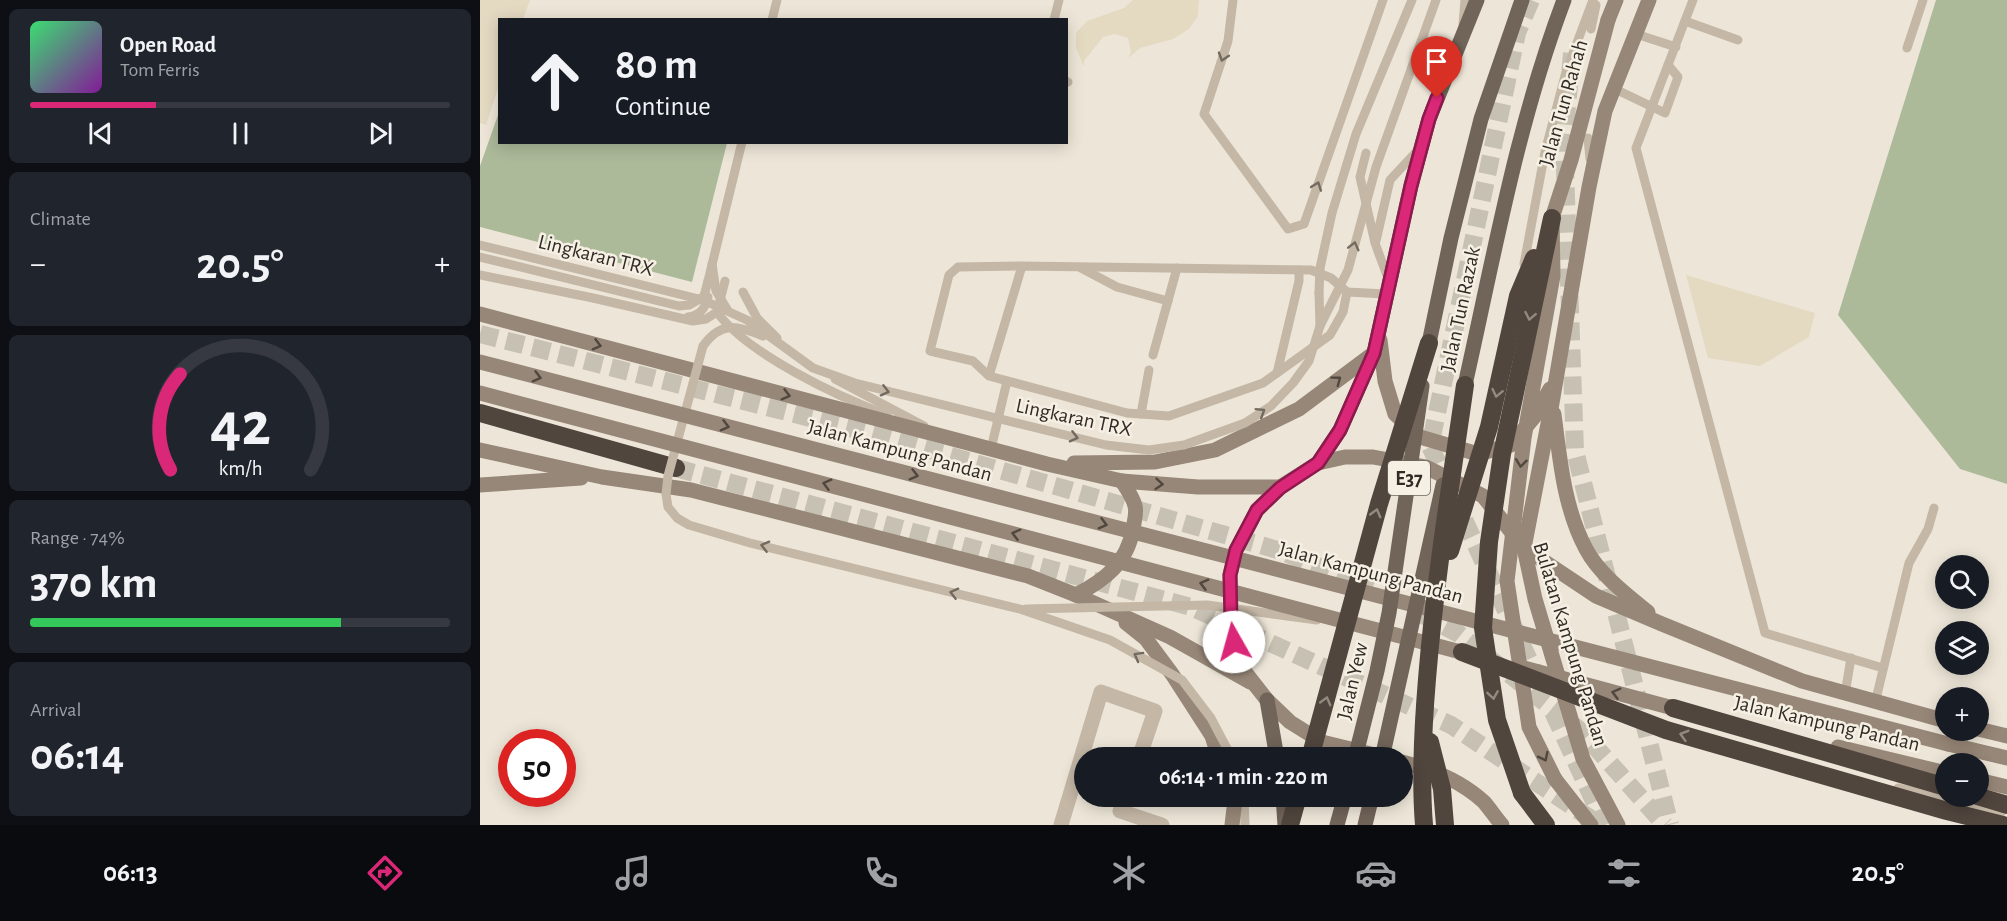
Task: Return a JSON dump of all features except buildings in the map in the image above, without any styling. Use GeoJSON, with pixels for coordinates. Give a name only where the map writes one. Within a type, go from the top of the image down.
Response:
{"type":"FeatureCollection","features":[{"type":"Feature","properties":{"kind":"highway"},"geometry":{"type":"LineString","coordinates":[[1433,602],[1489,427],[1518,296],[1552,218]]}},
{"type":"Feature","properties":{"kind":"highway"},"geometry":{"type":"LineString","coordinates":[[1483,628],[1489,542],[1502,454],[1552,218]]}},
{"type":"Feature","properties":{"kind":"highway"},"geometry":{"type":"LineString","coordinates":[[1313,747],[1379,504],[1429,343]]}},
{"type":"Feature","properties":{"kind":"highway"},"geometry":{"type":"LineString","coordinates":[[1424,825],[1422,803],[1424,717],[1433,602],[1465,385]]}},
{"type":"Feature","properties":{"kind":"highway"},"geometry":{"type":"LineString","coordinates":[[480,413],[676,468]]}},
{"type":"Feature","properties":{"kind":"highway"},"geometry":{"type":"LineString","coordinates":[[1489,427],[1483,628],[1497,720],[1522,793],[1540,825]]}},
{"type":"Feature","properties":{"kind":"highway"},"geometry":{"type":"LineString","coordinates":[[1462,652],[1666,730],[1947,812],[2003,825]]}},
{"type":"Feature","properties":{"kind":"highway"},"geometry":{"type":"LineString","coordinates":[[1673,708],[1935,775]]}},
{"type":"Feature","properties":{"kind":"highway"},"geometry":{"type":"LineString","coordinates":[[1424,717],[1442,789],[1445,825]]}},
{"type":"Feature","properties":{"kind":"highway"},"geometry":{"type":"LineString","coordinates":[[1522,793],[1546,825]]}},
{"type":"Feature","properties":{"kind":"highway"},"geometry":{"type":"LineString","coordinates":[[1989,800],[2007,805]]}},
{"type":"Feature","properties":{"kind":"main road"},"geometry":{"type":"LineString","coordinates":[[1318,463],[1340,430],[1374,353],[1380,334],[1387,287],[1429,119],[1477,0]]}},
{"type":"Feature","properties":{"kind":"main road","name":"Jalan Tun Razak"},"geometry":{"type":"LineString","coordinates":[[1389,613],[1429,343],[1451,238],[1481,119],[1522,0]]}},
{"type":"Feature","properties":{"kind":"main road","name":"Jalan Tun Razak"},"geometry":{"type":"LineString","coordinates":[[1384,747],[1520,136],[1543,55],[1564,0]]}},
{"type":"Feature","properties":{"kind":"main road","name":"Jalan Tun Rahah"},"geometry":{"type":"LineString","coordinates":[[1591,825],[1556,779],[1529,727],[1507,581],[1524,438],[1553,276],[1552,218],[1608,20],[1616,0]]}},
{"type":"Feature","properties":{"kind":"main road"},"geometry":{"type":"LineString","coordinates":[[1524,548],[1605,111],[1649,0]]}},
{"type":"Feature","properties":{"kind":"main road"},"geometry":{"type":"LineString","coordinates":[[480,314],[1047,464],[1122,481],[1198,487],[1280,488]]}},
{"type":"Feature","properties":{"kind":"main road"},"geometry":{"type":"LineString","coordinates":[[1380,334],[1385,381],[1395,414],[1420,437],[1478,454],[1511,445],[1535,416],[1556,379]]}},
{"type":"Feature","properties":{"kind":"main road"},"geometry":{"type":"LineString","coordinates":[[1047,464],[1155,462],[1215,450],[1299,409],[1374,353]]}},
{"type":"Feature","properties":{"kind":"main road","name":"Jalan Kampung Pandan"},"geometry":{"type":"LineString","coordinates":[[480,362],[2007,758]]}},
{"type":"Feature","properties":{"kind":"main road"},"geometry":{"type":"LineString","coordinates":[[480,393],[1673,708]]}},
{"type":"Feature","properties":{"kind":"main road"},"geometry":{"type":"LineString","coordinates":[[1552,403],[1570,511],[1587,551],[1616,586],[1662,624]]}},
{"type":"Feature","properties":{"kind":"main road"},"geometry":{"type":"LineString","coordinates":[[480,450],[602,477],[691,490],[1028,576],[1170,637],[1255,685]]}},
{"type":"Feature","properties":{"kind":"main road","name":"Bulatan Kampung Pandan"},"geometry":{"type":"LineString","coordinates":[[1342,747],[1322,742],[1290,722],[1267,700],[1245,672],[1234,642],[1231,621],[1230,575],[1236,550],[1257,510],[1280,488],[1318,463],[1345,457],[1373,457],[1426,466],[1483,496],[1524,548],[1535,599],[1583,759],[1618,825]]}},
{"type":"Feature","properties":{"kind":"main road"},"geometry":{"type":"LineString","coordinates":[[480,485],[602,477]]}},
{"type":"Feature","properties":{"kind":"main road"},"geometry":{"type":"LineString","coordinates":[[1076,595],[1111,574],[1122,558],[1131,537],[1136,511],[1134,502],[1122,481]]}},
{"type":"Feature","properties":{"kind":"main road","name":"Jalan Kampung Pandan"},"geometry":{"type":"LineString","coordinates":[[1524,548],[1596,596],[1662,624],[1802,681],[1935,718]]}},
{"type":"Feature","properties":{"kind":"main road"},"geometry":{"type":"LineString","coordinates":[[1111,610],[1146,639],[1172,674],[1212,736],[1216,747]]}},
{"type":"Feature","properties":{"kind":"main road","name":"Jalan Yew"},"geometry":{"type":"LineString","coordinates":[[1358,747],[1389,613]]}},
{"type":"Feature","properties":{"kind":"main road"},"geometry":{"type":"LineString","coordinates":[[1267,700],[1276,747]]}},
{"type":"Feature","properties":{"kind":"main road"},"geometry":{"type":"LineString","coordinates":[[1989,732],[2007,736]]}},
{"type":"Feature","properties":{"kind":"main road"},"geometry":{"type":"LineString","coordinates":[[1413,765],[1431,769],[1458,783],[1483,802],[1502,825]]}},
{"type":"Feature","properties":{"kind":"main road"},"geometry":{"type":"LineString","coordinates":[[1989,783],[2007,787]]}},
{"type":"Feature","properties":{"kind":"main road"},"geometry":{"type":"LineString","coordinates":[[1232,825],[1234,807]]}},
{"type":"Feature","properties":{"kind":"main road"},"geometry":{"type":"LineString","coordinates":[[1337,825],[1342,807]]}},
{"type":"Feature","properties":{"kind":"main road"},"geometry":{"type":"LineString","coordinates":[[1365,825],[1369,807]]}},
{"type":"Feature","properties":{"kind":"main road"},"geometry":{"type":"LineString","coordinates":[[1279,825],[1288,810]]}},
{"type":"Feature","properties":{"kind":"street"},"geometry":{"type":"LineString","coordinates":[[1084,747],[1101,692],[1155,711],[1143,747]]}},
{"type":"Feature","properties":{"kind":"street"},"geometry":{"type":"LineString","coordinates":[[1060,825],[1074,780]]}},
{"type":"Feature","properties":{"kind":"street"},"geometry":{"type":"LineString","coordinates":[[1121,807],[1120,811],[1162,825]]}},
{"type":"Feature","properties":{"kind":"lane"},"geometry":{"type":"LineString","coordinates":[[772,18],[777,0]]}},
{"type":"Feature","properties":{"kind":"lane"},"geometry":{"type":"LineString","coordinates":[[1054,18],[1059,0]]}},
{"type":"Feature","properties":{"kind":"lane"},"geometry":{"type":"LineString","coordinates":[[1233,0],[1228,42],[1204,114],[1288,229],[1304,224],[1383,0]]}},
{"type":"Feature","properties":{"kind":"lane"},"geometry":{"type":"LineString","coordinates":[[1320,326],[1320,268],[1332,213],[1356,134],[1412,0]]}},
{"type":"Feature","properties":{"kind":"lane","name":"Lingkaran TRX"},"geometry":{"type":"LineString","coordinates":[[480,245],[703,300],[747,320],[813,368],[855,383],[1106,446],[1149,450],[1184,445],[1245,423],[1271,406],[1293,383],[1309,361],[1320,326],[1348,270],[1377,167],[1436,0]]}},
{"type":"Feature","properties":{"kind":"lane"},"geometry":{"type":"LineString","coordinates":[[1462,36],[1465,0]]}},
{"type":"Feature","properties":{"kind":"lane"},"geometry":{"type":"LineString","coordinates":[[1591,29],[1595,0]]}},
{"type":"Feature","properties":{"kind":"lane"},"geometry":{"type":"LineString","coordinates":[[1518,296],[1548,141],[1566,72],[1595,0]]}},
{"type":"Feature","properties":{"kind":"lane"},"geometry":{"type":"LineString","coordinates":[[1643,15],[1659,0]]}},
{"type":"Feature","properties":{"kind":"lane"},"geometry":{"type":"LineString","coordinates":[[1693,0],[1636,148],[1766,633],[1883,668]]}},
{"type":"Feature","properties":{"kind":"lane"},"geometry":{"type":"LineString","coordinates":[[1907,48],[1923,0]]}},
{"type":"Feature","properties":{"kind":"lane"},"geometry":{"type":"LineString","coordinates":[[1686,21],[1738,40]]}},
{"type":"Feature","properties":{"kind":"lane"},"geometry":{"type":"LineString","coordinates":[[1636,34],[1676,47]]}},
{"type":"Feature","properties":{"kind":"lane"},"geometry":{"type":"LineString","coordinates":[[1615,89],[1665,113],[1678,77],[1668,65]]}},
{"type":"Feature","properties":{"kind":"lane"},"geometry":{"type":"LineString","coordinates":[[1588,138],[1592,175]]}},
{"type":"Feature","properties":{"kind":"lane"},"geometry":{"type":"LineString","coordinates":[[703,300],[742,144]]}},
{"type":"Feature","properties":{"kind":"lane"},"geometry":{"type":"LineString","coordinates":[[1375,243],[1390,180],[1421,148]]}},
{"type":"Feature","properties":{"kind":"lane"},"geometry":{"type":"LineString","coordinates":[[1347,292],[1343,312],[1330,335],[1263,383],[1169,416],[1127,413],[1007,381],[989,376],[974,360],[930,351],[950,275],[958,267],[1311,270],[1331,279],[1347,292],[1387,287],[1359,177],[1366,153]]}},
{"type":"Feature","properties":{"kind":"lane"},"geometry":{"type":"LineString","coordinates":[[480,257],[679,306],[698,301],[711,286],[705,307],[700,312],[693,316],[676,318]]}},
{"type":"Feature","properties":{"kind":"lane"},"geometry":{"type":"LineString","coordinates":[[712,264],[716,291],[729,312]]}},
{"type":"Feature","properties":{"kind":"lane"},"geometry":{"type":"LineString","coordinates":[[989,376],[1022,266]]}},
{"type":"Feature","properties":{"kind":"lane"},"geometry":{"type":"LineString","coordinates":[[1080,267],[1117,287],[1168,301]]}},
{"type":"Feature","properties":{"kind":"lane"},"geometry":{"type":"LineString","coordinates":[[1153,355],[1177,268]]}},
{"type":"Feature","properties":{"kind":"lane"},"geometry":{"type":"LineString","coordinates":[[1277,373],[1299,281],[1299,270]]}},
{"type":"Feature","properties":{"kind":"lane"},"geometry":{"type":"LineString","coordinates":[[480,275],[693,321],[706,319],[717,312],[724,281]]}},
{"type":"Feature","properties":{"kind":"lane"},"geometry":{"type":"LineString","coordinates":[[743,292],[757,318],[782,343],[836,379],[945,437]]}},
{"type":"Feature","properties":{"kind":"lane"},"geometry":{"type":"LineString","coordinates":[[717,312],[726,324],[762,352],[811,381],[864,406],[945,437]]}},
{"type":"Feature","properties":{"kind":"lane"},"geometry":{"type":"LineString","coordinates":[[813,368],[762,336],[743,328],[726,328],[712,334],[704,346],[668,476],[666,494],[668,507],[676,518],[689,525],[750,543],[1020,609],[1110,640],[1182,680],[1211,717],[1226,747]]}},
{"type":"Feature","properties":{"kind":"lane"},"geometry":{"type":"LineString","coordinates":[[1141,414],[1149,370]]}},
{"type":"Feature","properties":{"kind":"lane"},"geometry":{"type":"LineString","coordinates":[[991,449],[1007,381]]}},
{"type":"Feature","properties":{"kind":"lane"},"geometry":{"type":"LineString","coordinates":[[1875,702],[1909,563],[1928,529],[1934,508]]}},
{"type":"Feature","properties":{"kind":"lane"},"geometry":{"type":"LineString","coordinates":[[1020,609],[1206,605],[1370,628]]}},
{"type":"Feature","properties":{"kind":"lane"},"geometry":{"type":"LineString","coordinates":[[1845,694],[1851,658]]}},
{"type":"Feature","properties":{"kind":"lane"},"geometry":{"type":"LineString","coordinates":[[1711,745],[1935,796]]}},
{"type":"Feature","properties":{"kind":"lane"},"geometry":{"type":"LineString","coordinates":[[1245,807],[1245,825]]}},
{"type":"Feature","properties":{"kind":"lane"},"geometry":{"type":"LineString","coordinates":[[1953,825],[1958,807]]}},
{"type":"Feature","properties":{"kind":"lane"},"geometry":{"type":"LineString","coordinates":[[1981,807],[2007,813]]}},
{"type":"Feature","properties":{"kind":"green space"},"geometry":{"type":"Polygon","coordinates":[[[1936,0],[2007,0],[2007,484],[1960,469],[1838,315],[1936,0]]]}},
{"type":"Feature","properties":{"kind":"green space"},"geometry":{"type":"Polygon","coordinates":[[[498,115],[498,144],[727,144],[692,282],[480,227],[480,166],[498,115]]]}},
{"type":"Feature","properties":{"kind":"shaded area"},"geometry":{"type":"Polygon","coordinates":[[[480,0],[530,0],[523,18],[498,18],[498,89],[486,125],[480,123],[480,0]]]}},
{"type":"Feature","properties":{"kind":"shaded area"},"geometry":{"type":"Polygon","coordinates":[[[1133,0],[1199,0],[1198,16],[1189,29],[1173,39],[1140,48],[1128,58],[1131,52],[1128,38],[1115,34],[1103,37],[1084,61],[1084,67],[1076,48],[1076,33],[1087,21],[1124,8],[1133,0]]]}},
{"type":"Feature","properties":{"kind":"shaded area"},"geometry":{"type":"Polygon","coordinates":[[[1686,275],[1815,313],[1809,337],[1760,366],[1708,358],[1686,275]]]}},
{"type":"Feature","properties":{"kind":"tunnel"},"geometry":{"type":"LineString","coordinates":[[1531,0],[1517,33],[1430,446],[1540,684]]}},
{"type":"Feature","properties":{"kind":"tunnel"},"geometry":{"type":"LineString","coordinates":[[1572,53],[1564,140],[1575,451],[1670,825]]}},
{"type":"Feature","properties":{"kind":"tunnel"},"geometry":{"type":"LineString","coordinates":[[480,334],[885,437],[1281,551],[1372,589]]}},
{"type":"Feature","properties":{"kind":"tunnel"},"geometry":{"type":"LineString","coordinates":[[676,468],[1191,607],[1451,725],[1600,825]]}},
{"type":"Feature","properties":{"kind":"tunnel"},"geometry":{"type":"LineString","coordinates":[[1421,614],[1459,634],[1583,733],[1665,825]]}},
{"type":"Feature","properties":{"kind":"tunnel"},"geometry":{"type":"LineString","coordinates":[[1553,712],[1605,825]]}},
{"type":"Feature","properties":{"kind":"route"},"geometry":{"type":"LineString","coordinates":[[1234,642],[1230,575],[1236,550],[1257,510],[1280,488],[1318,463],[1340,430],[1380,334],[1386,294],[1411,186],[1437,98]]}}]}
